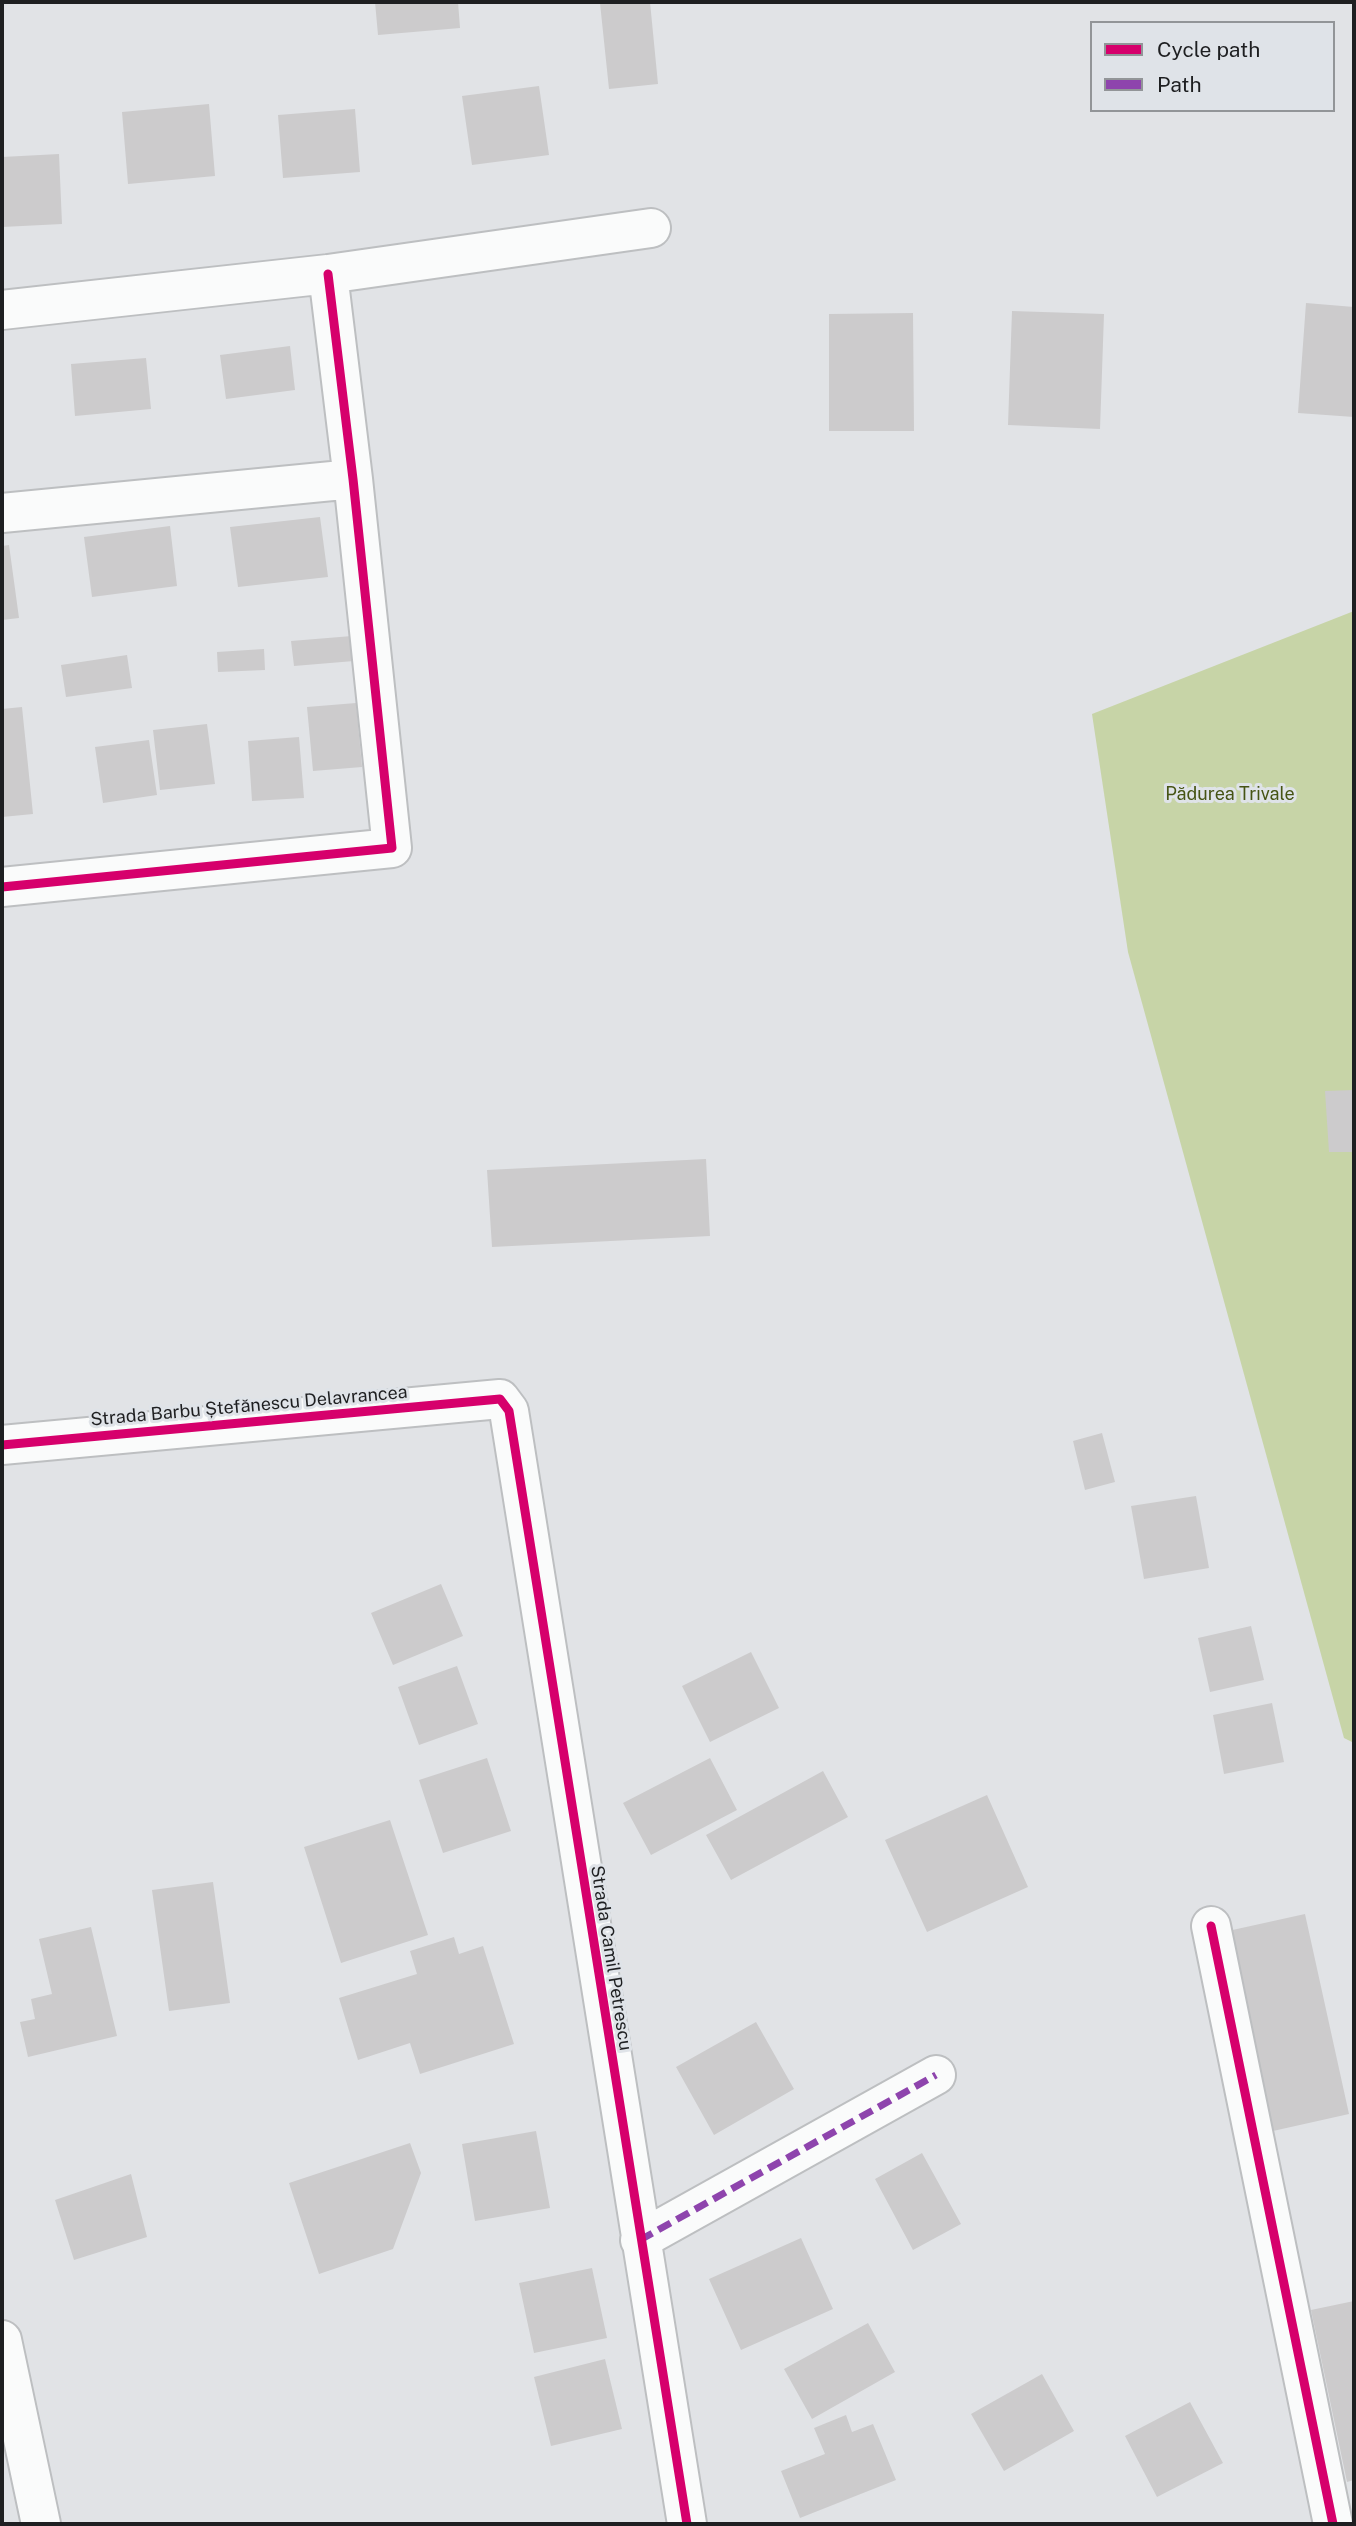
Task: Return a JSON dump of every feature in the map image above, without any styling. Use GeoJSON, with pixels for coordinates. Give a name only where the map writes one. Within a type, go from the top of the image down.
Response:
{"type":"FeatureCollection","features":[{"type":"Feature","properties":{"kind":"street"},"geometry":{"type":"LineString","coordinates":[[2,310],[328,274],[651,229]]}},
{"type":"Feature","properties":{"kind":"street"},"geometry":{"type":"LineString","coordinates":[[2,887],[392,848],[353,479],[328,274]]}},
{"type":"Feature","properties":{"kind":"street"},"geometry":{"type":"LineString","coordinates":[[2,513],[353,479]]}},
{"type":"Feature","properties":{"kind":"street","name":"Strada Barbu Ștefănescu Delavrancea"},"geometry":{"type":"LineString","coordinates":[[2,1445],[500,1399]]}},
{"type":"Feature","properties":{"kind":"street","name":"Strada Camil Petrescu"},"geometry":{"type":"LineString","coordinates":[[500,1399],[509,1411],[687,2524]]}},
{"type":"Feature","properties":{"kind":"street"},"geometry":{"type":"LineString","coordinates":[[1211,1926],[1333,2524]]}},
{"type":"Feature","properties":{"kind":"street"},"geometry":{"type":"LineString","coordinates":[[640,2241],[936,2075]]}},
{"type":"Feature","properties":{"kind":"street"},"geometry":{"type":"LineString","coordinates":[[2,2340],[41,2524]]}},
{"type":"Feature","properties":{"kind":"green space","name":"Pădurea Trivale"},"geometry":{"type":"Polygon","coordinates":[[[1354,611],[1354,1743],[1344,1738],[1128,952],[1092,714],[1354,611]]]}},
{"type":"Feature","properties":{"kind":"building"},"geometry":{"type":"Polygon","coordinates":[[[375,2],[458,2],[460,28],[378,35],[375,2]]]}},
{"type":"Feature","properties":{"kind":"building"},"geometry":{"type":"Polygon","coordinates":[[[650,2],[658,84],[609,89],[600,3],[650,2]]]}},
{"type":"Feature","properties":{"kind":"building"},"geometry":{"type":"Polygon","coordinates":[[[539,86],[549,155],[472,165],[462,96],[539,86]]]}},
{"type":"Feature","properties":{"kind":"building"},"geometry":{"type":"Polygon","coordinates":[[[209,104],[215,176],[128,184],[122,112],[209,104]]]}},
{"type":"Feature","properties":{"kind":"building"},"geometry":{"type":"Polygon","coordinates":[[[355,109],[360,172],[283,178],[278,115],[355,109]]]}},
{"type":"Feature","properties":{"kind":"building"},"geometry":{"type":"Polygon","coordinates":[[[59,154],[62,224],[2,227],[2,157],[59,154]]]}},
{"type":"Feature","properties":{"kind":"building"},"geometry":{"type":"Polygon","coordinates":[[[1306,303],[1354,307],[1354,417],[1298,413],[1306,303]]]}},
{"type":"Feature","properties":{"kind":"building"},"geometry":{"type":"Polygon","coordinates":[[[1012,311],[1104,314],[1100,429],[1008,425],[1012,311]]]}},
{"type":"Feature","properties":{"kind":"building"},"geometry":{"type":"Polygon","coordinates":[[[913,313],[914,431],[829,431],[829,314],[913,313]]]}},
{"type":"Feature","properties":{"kind":"building"},"geometry":{"type":"Polygon","coordinates":[[[290,346],[295,390],[226,399],[220,355],[290,346]]]}},
{"type":"Feature","properties":{"kind":"building"},"geometry":{"type":"Polygon","coordinates":[[[146,358],[151,409],[75,416],[71,364],[146,358]]]}},
{"type":"Feature","properties":{"kind":"building"},"geometry":{"type":"Polygon","coordinates":[[[320,517],[328,577],[238,587],[230,527],[320,517]]]}},
{"type":"Feature","properties":{"kind":"building"},"geometry":{"type":"Polygon","coordinates":[[[170,526],[177,586],[92,597],[84,537],[170,526]]]}},
{"type":"Feature","properties":{"kind":"building"},"geometry":{"type":"Polygon","coordinates":[[[9,545],[19,618],[2,620],[2,546],[9,545]]]}},
{"type":"Feature","properties":{"kind":"building"},"geometry":{"type":"Polygon","coordinates":[[[352,636],[354,661],[294,666],[291,641],[352,636]]]}},
{"type":"Feature","properties":{"kind":"building"},"geometry":{"type":"Polygon","coordinates":[[[264,649],[265,670],[218,672],[217,652],[264,649]]]}},
{"type":"Feature","properties":{"kind":"building"},"geometry":{"type":"Polygon","coordinates":[[[127,655],[132,688],[66,697],[61,665],[127,655]]]}},
{"type":"Feature","properties":{"kind":"building"},"geometry":{"type":"Polygon","coordinates":[[[356,703],[362,767],[313,771],[307,707],[356,703]]]}},
{"type":"Feature","properties":{"kind":"building"},"geometry":{"type":"Polygon","coordinates":[[[22,707],[33,814],[2,817],[2,709],[22,707]]]}},
{"type":"Feature","properties":{"kind":"building"},"geometry":{"type":"Polygon","coordinates":[[[207,724],[215,784],[160,790],[153,730],[207,724]]]}},
{"type":"Feature","properties":{"kind":"building"},"geometry":{"type":"Polygon","coordinates":[[[299,737],[304,798],[252,801],[248,741],[299,737]]]}},
{"type":"Feature","properties":{"kind":"building"},"geometry":{"type":"Polygon","coordinates":[[[149,740],[157,795],[103,803],[95,747],[149,740]]]}},
{"type":"Feature","properties":{"kind":"building"},"geometry":{"type":"Polygon","coordinates":[[[1354,1090],[1354,1152],[1329,1152],[1325,1091],[1354,1090]]]}},
{"type":"Feature","properties":{"kind":"building"},"geometry":{"type":"Polygon","coordinates":[[[706,1159],[710,1236],[492,1247],[487,1170],[706,1159]]]}},
{"type":"Feature","properties":{"kind":"building"},"geometry":{"type":"Polygon","coordinates":[[[1102,1433],[1115,1482],[1085,1490],[1073,1441],[1102,1433]]]}},
{"type":"Feature","properties":{"kind":"building"},"geometry":{"type":"Polygon","coordinates":[[[1196,1496],[1209,1568],[1144,1579],[1131,1506],[1196,1496]]]}},
{"type":"Feature","properties":{"kind":"building"},"geometry":{"type":"Polygon","coordinates":[[[441,1584],[463,1636],[393,1665],[371,1613],[441,1584]]]}},
{"type":"Feature","properties":{"kind":"building"},"geometry":{"type":"Polygon","coordinates":[[[1251,1626],[1264,1680],[1210,1692],[1198,1638],[1251,1626]]]}},
{"type":"Feature","properties":{"kind":"building"},"geometry":{"type":"Polygon","coordinates":[[[751,1652],[779,1708],[710,1742],[682,1686],[751,1652]]]}},
{"type":"Feature","properties":{"kind":"building"},"geometry":{"type":"Polygon","coordinates":[[[457,1666],[478,1724],[419,1745],[398,1687],[457,1666]]]}},
{"type":"Feature","properties":{"kind":"building"},"geometry":{"type":"Polygon","coordinates":[[[1272,1703],[1284,1762],[1224,1774],[1213,1715],[1272,1703]]]}},
{"type":"Feature","properties":{"kind":"building"},"geometry":{"type":"Polygon","coordinates":[[[487,1758],[511,1831],[443,1853],[419,1780],[487,1758]]]}},
{"type":"Feature","properties":{"kind":"building"},"geometry":{"type":"Polygon","coordinates":[[[710,1758],[737,1810],[651,1855],[623,1803],[710,1758]]]}},
{"type":"Feature","properties":{"kind":"building"},"geometry":{"type":"Polygon","coordinates":[[[823,1771],[848,1817],[731,1880],[706,1835],[823,1771]]]}},
{"type":"Feature","properties":{"kind":"building"},"geometry":{"type":"Polygon","coordinates":[[[987,1795],[1028,1887],[927,1932],[885,1840],[987,1795]]]}},
{"type":"Feature","properties":{"kind":"building"},"geometry":{"type":"Polygon","coordinates":[[[390,1820],[428,1935],[341,1963],[304,1847],[390,1820]]]}},
{"type":"Feature","properties":{"kind":"building"},"geometry":{"type":"Polygon","coordinates":[[[213,1882],[230,2003],[169,2011],[152,1890],[213,1882]]]}},
{"type":"Feature","properties":{"kind":"building"},"geometry":{"type":"Polygon","coordinates":[[[1305,1914],[1349,2114],[1273,2131],[1228,1931],[1305,1914]]]}},
{"type":"Feature","properties":{"kind":"building"},"geometry":{"type":"Polygon","coordinates":[[[91,1927],[117,2036],[28,2057],[20,2022],[35,2019],[31,1999],[52,1994],[39,1939],[91,1927]]]}},
{"type":"Feature","properties":{"kind":"building"},"geometry":{"type":"Polygon","coordinates":[[[454,1937],[459,1954],[483,1946],[514,2044],[420,2074],[410,2043],[358,2060],[339,1998],[417,1974],[410,1951],[454,1937]]]}},
{"type":"Feature","properties":{"kind":"building"},"geometry":{"type":"Polygon","coordinates":[[[756,2022],[794,2089],[714,2135],[676,2067],[756,2022]]]}},
{"type":"Feature","properties":{"kind":"building"},"geometry":{"type":"Polygon","coordinates":[[[536,2131],[550,2208],[475,2221],[462,2144],[536,2131]]]}},
{"type":"Feature","properties":{"kind":"building"},"geometry":{"type":"Polygon","coordinates":[[[410,2143],[421,2173],[393,2249],[319,2274],[289,2183],[410,2143]]]}},
{"type":"Feature","properties":{"kind":"building"},"geometry":{"type":"Polygon","coordinates":[[[922,2153],[961,2224],[913,2250],[875,2179],[922,2153]]]}},
{"type":"Feature","properties":{"kind":"building"},"geometry":{"type":"Polygon","coordinates":[[[131,2174],[147,2237],[74,2260],[55,2200],[131,2174]]]}},
{"type":"Feature","properties":{"kind":"building"},"geometry":{"type":"Polygon","coordinates":[[[801,2238],[833,2309],[741,2350],[709,2279],[801,2238]]]}},
{"type":"Feature","properties":{"kind":"building"},"geometry":{"type":"Polygon","coordinates":[[[592,2268],[607,2338],[534,2353],[519,2283],[592,2268]]]}},
{"type":"Feature","properties":{"kind":"building"},"geometry":{"type":"Polygon","coordinates":[[[1354,2301],[1354,2480],[1347,2482],[1311,2310],[1354,2301]]]}},
{"type":"Feature","properties":{"kind":"building"},"geometry":{"type":"Polygon","coordinates":[[[868,2323],[895,2372],[812,2419],[784,2369],[868,2323]]]}},
{"type":"Feature","properties":{"kind":"building"},"geometry":{"type":"Polygon","coordinates":[[[605,2359],[622,2429],[551,2446],[534,2377],[605,2359]]]}},
{"type":"Feature","properties":{"kind":"building"},"geometry":{"type":"Polygon","coordinates":[[[1042,2374],[1074,2431],[1004,2471],[971,2414],[1042,2374]]]}},
{"type":"Feature","properties":{"kind":"building"},"geometry":{"type":"Polygon","coordinates":[[[1190,2402],[1223,2463],[1157,2497],[1125,2436],[1190,2402]]]}},
{"type":"Feature","properties":{"kind":"building"},"geometry":{"type":"Polygon","coordinates":[[[846,2415],[852,2432],[873,2424],[896,2480],[800,2518],[781,2471],[825,2454],[814,2428],[846,2415]]]}},
{"type":"Feature","properties":{"kind":"marked path"},"geometry":{"type":"LineString","coordinates":[[640,2240],[936,2075]]}},
{"type":"Feature","properties":{"kind":"cycle path"},"geometry":{"type":"LineString","coordinates":[[2,887],[392,848],[353,479],[328,274]]}},
{"type":"Feature","properties":{"kind":"cycle path"},"geometry":{"type":"LineString","coordinates":[[2,1445],[500,1399],[509,1411],[687,2524]]}},
{"type":"Feature","properties":{"kind":"cycle path"},"geometry":{"type":"LineString","coordinates":[[1211,1926],[1333,2524]]}}]}
